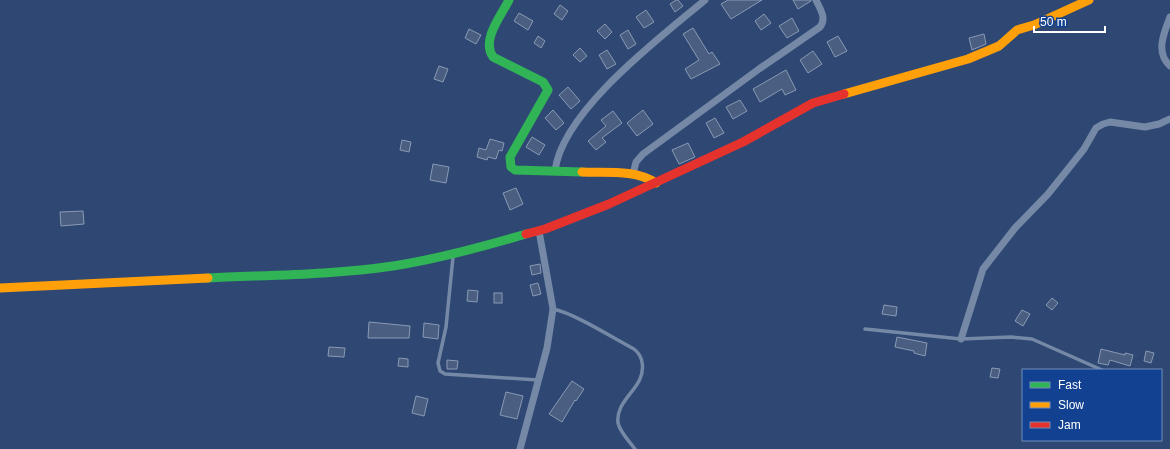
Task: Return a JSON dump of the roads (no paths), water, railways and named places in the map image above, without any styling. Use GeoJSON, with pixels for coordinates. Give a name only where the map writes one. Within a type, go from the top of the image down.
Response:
{"type":"FeatureCollection","features":[{"type":"Feature","properties":{"kind":"street"},"geometry":{"type":"LineString","coordinates":[[510,0],[489,40],[488,47],[490,54],[493,57],[543,82],[548,90],[510,157],[509,162],[515,170],[633,174],[647,177],[656,183]]}},
{"type":"Feature","properties":{"kind":"street"},"geometry":{"type":"LineString","coordinates":[[554,172],[556,163],[568,137],[593,103],[636,59],[706,0]]}},
{"type":"Feature","properties":{"kind":"street"},"geometry":{"type":"LineString","coordinates":[[633,174],[636,162],[643,154],[759,69],[820,27],[823,22],[823,15],[816,0]]}},
{"type":"Feature","properties":{"kind":"street"},"geometry":{"type":"LineString","coordinates":[[0,288],[333,272],[392,266],[453,255],[539,231],[609,204],[743,142],[813,103],[968,59],[999,46],[1017,30],[1034,25],[1089,0]]}},
{"type":"Feature","properties":{"kind":"street"},"geometry":{"type":"LineString","coordinates":[[1170,17],[1163,36],[1162,47],[1165,62],[1170,66]]}},
{"type":"Feature","properties":{"kind":"street"},"geometry":{"type":"LineString","coordinates":[[962,339],[983,269],[1015,228],[1048,194],[1072,164],[1096,128],[1110,122],[1145,127],[1159,124],[1170,119]]}},
{"type":"Feature","properties":{"kind":"street"},"geometry":{"type":"LineString","coordinates":[[520,449],[548,348],[553,309],[539,231]]}},
{"type":"Feature","properties":{"kind":"lane"},"geometry":{"type":"LineString","coordinates":[[453,255],[446,327],[438,363],[440,371],[451,374],[538,380]]}},
{"type":"Feature","properties":{"kind":"lane"},"geometry":{"type":"LineString","coordinates":[[553,309],[560,310],[634,349],[640,355],[643,370],[640,380],[622,405],[618,417],[619,427],[635,449]]}},
{"type":"Feature","properties":{"kind":"lane"},"geometry":{"type":"LineString","coordinates":[[865,329],[962,339],[1011,337],[1032,339],[1100,369]]}}]}
